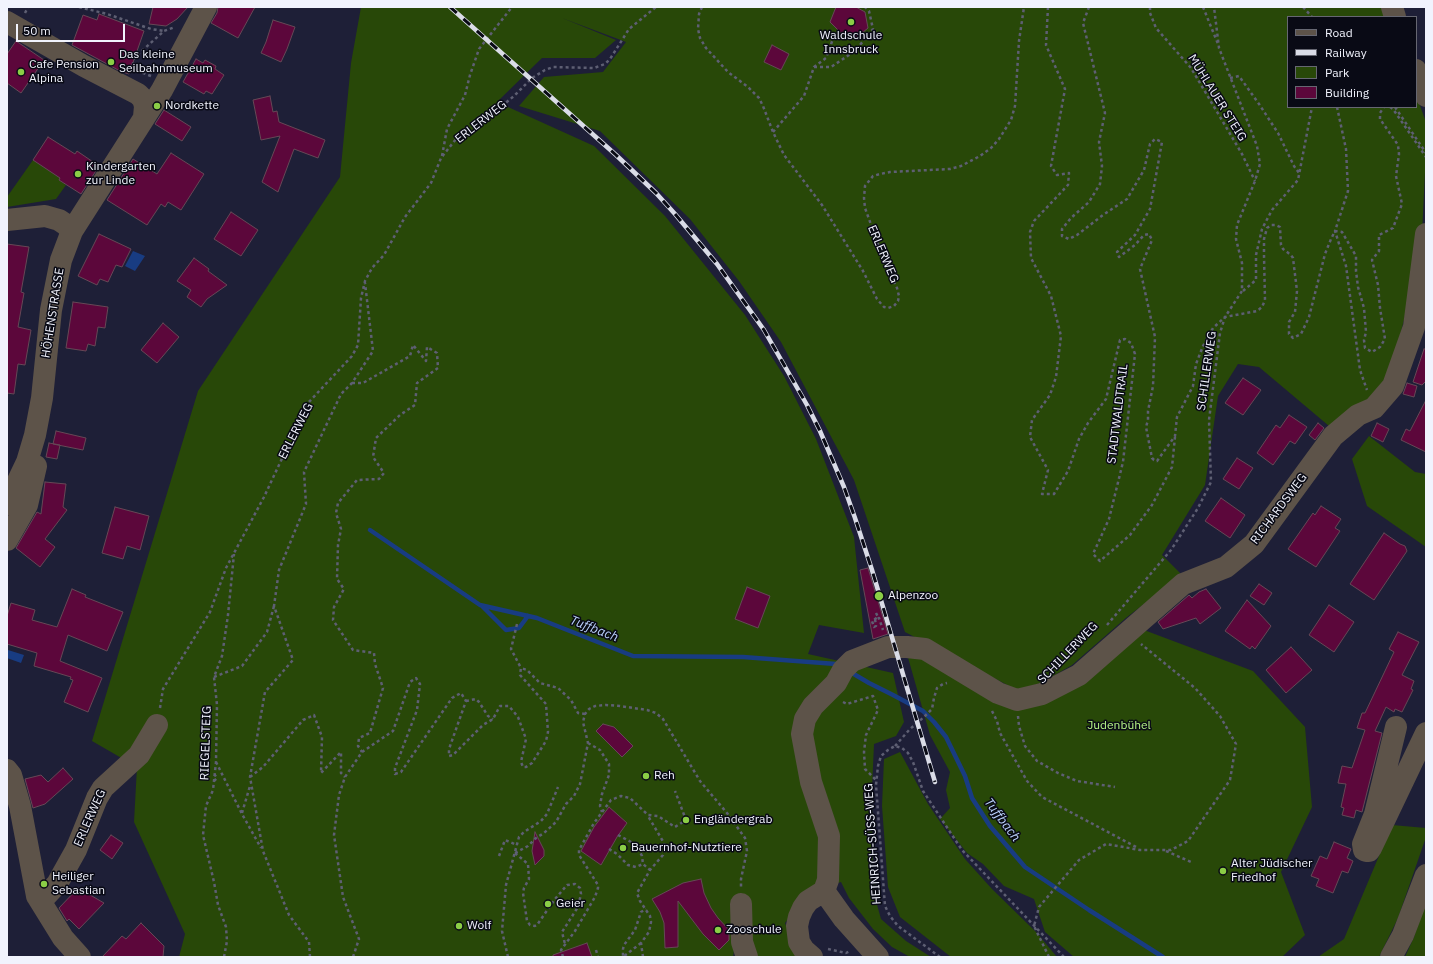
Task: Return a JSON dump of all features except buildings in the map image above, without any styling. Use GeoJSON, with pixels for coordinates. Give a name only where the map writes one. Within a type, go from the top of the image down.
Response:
{"type":"FeatureCollection","features":[{"type":"Feature","properties":{"kind":"street","name":"HÖHENSTRASSE"},"geometry":{"type":"LineString","coordinates":[[7,504],[27,462],[35,435],[42,398],[51,310],[61,260],[72,231],[162,90],[206,7]]}},
{"type":"Feature","properties":{"kind":"street"},"geometry":{"type":"LineString","coordinates":[[8,26],[138,94],[143,100],[145,106],[144,117]]}},
{"type":"Feature","properties":{"kind":"street"},"geometry":{"type":"LineString","coordinates":[[1417,73],[1426,96]]}},
{"type":"Feature","properties":{"kind":"street"},"geometry":{"type":"LineString","coordinates":[[7,220],[45,216],[59,220],[72,231]]}},
{"type":"Feature","properties":{"kind":"street","name":"RICHARDSWEG"},"geometry":{"type":"LineString","coordinates":[[1002,700],[1042,694],[1079,675],[1126,632],[1183,584],[1226,567],[1254,544],[1333,436],[1358,415],[1374,408],[1393,386],[1414,327],[1426,234]]}},
{"type":"Feature","properties":{"kind":"street","name":"HÖHENSTRASSE"},"geometry":{"type":"LineString","coordinates":[[7,540],[27,505],[36,466],[35,435]]}},
{"type":"Feature","properties":{"kind":"street"},"geometry":{"type":"LineString","coordinates":[[818,953],[804,950],[799,942],[797,926],[803,908],[808,901],[824,891],[828,880],[830,836],[811,782],[802,734],[805,719],[813,706],[836,683],[843,670],[852,661],[888,647],[925,649],[1002,700]]}},
{"type":"Feature","properties":{"kind":"street","name":"ERLERWEG"},"geometry":{"type":"LineString","coordinates":[[37,896],[43,898],[57,884],[76,850],[103,788],[140,755],[157,725]]}},
{"type":"Feature","properties":{"kind":"street"},"geometry":{"type":"LineString","coordinates":[[1396,727],[1375,814],[1363,844],[1364,850],[1366,851],[1372,848],[1426,734]]}},
{"type":"Feature","properties":{"kind":"street"},"geometry":{"type":"LineString","coordinates":[[7,770],[11,775],[20,806],[37,896],[63,938],[80,957]]}},
{"type":"Feature","properties":{"kind":"street"},"geometry":{"type":"LineString","coordinates":[[1391,957],[1403,935],[1426,875]]}},
{"type":"Feature","properties":{"kind":"street"},"geometry":{"type":"LineString","coordinates":[[824,891],[844,919],[871,949]]}},
{"type":"Feature","properties":{"kind":"street"},"geometry":{"type":"LineString","coordinates":[[741,904],[742,942],[747,957]]}},
{"type":"Feature","properties":{"kind":"path"},"geometry":{"type":"LineString","coordinates":[[79,7],[107,14],[151,29],[164,31],[134,58],[132,69],[146,74]]}},
{"type":"Feature","properties":{"kind":"path"},"geometry":{"type":"LineString","coordinates":[[441,158],[447,129],[465,95],[479,49],[512,7]]}},
{"type":"Feature","properties":{"kind":"path","name":"ERLERWEG"},"geometry":{"type":"LineString","coordinates":[[157,725],[163,689],[210,612],[226,568],[234,551],[264,497],[308,404],[352,356],[358,345],[361,298],[365,281],[372,268],[384,255],[405,217],[431,183],[441,158],[456,139],[496,111],[532,78],[545,70],[553,67],[594,68],[605,64],[610,59],[629,29],[656,7]]}},
{"type":"Feature","properties":{"kind":"path","name":"ERLERWEG"},"geometry":{"type":"LineString","coordinates":[[702,7],[697,22],[700,38],[714,58],[759,98],[784,155],[822,205],[863,271],[880,304],[888,308],[894,306],[898,302],[899,296],[897,288],[884,263],[865,208],[865,186],[873,176],[890,172],[956,168],[980,156],[995,144],[1011,120],[1015,106],[1019,41],[1024,7]]}},
{"type":"Feature","properties":{"kind":"path"},"geometry":{"type":"LineString","coordinates":[[814,68],[831,67],[855,52],[873,29],[869,11],[865,7]]}},
{"type":"Feature","properties":{"kind":"path","name":"STADTWALDTRAIL"},"geometry":{"type":"LineString","coordinates":[[1048,7],[1046,45],[1065,89],[1051,166],[1057,175],[1069,173],[1068,184],[1034,221],[1030,232],[1031,258],[1051,296],[1061,336],[1056,377],[1050,395],[1032,420],[1030,437],[1048,470],[1042,494],[1054,494],[1068,471],[1079,439],[1088,423],[1106,399],[1120,340],[1125,339],[1131,343],[1135,354],[1123,462],[1109,519],[1093,554],[1100,561],[1130,535],[1152,505],[1172,467],[1175,436]]}},
{"type":"Feature","properties":{"kind":"path"},"geometry":{"type":"LineString","coordinates":[[1089,7],[1084,23],[1104,113],[1100,142],[1102,166],[1100,184],[1089,202],[1071,218],[1062,230],[1062,236],[1069,239],[1077,235],[1127,199],[1144,170],[1150,144],[1155,139],[1162,142],[1150,209],[1135,235],[1117,252],[1119,257],[1135,245],[1144,235],[1149,234],[1152,240],[1140,268],[1155,337],[1153,386],[1146,427],[1152,458],[1154,460],[1157,461],[1175,436],[1177,417],[1193,386],[1196,364],[1203,346],[1214,328],[1225,317],[1258,311],[1262,307],[1265,300],[1264,239],[1267,228],[1271,225],[1276,224],[1280,227],[1281,245],[1283,249],[1293,258],[1297,291],[1295,312],[1289,322],[1289,334],[1293,338],[1301,334],[1309,317],[1325,254],[1335,231],[1348,191],[1346,150],[1337,108]]}},
{"type":"Feature","properties":{"kind":"path","name":"MÜHLAUER STEIG"},"geometry":{"type":"LineString","coordinates":[[1150,7],[1150,13],[1156,28],[1191,68],[1242,154],[1255,181]]}},
{"type":"Feature","properties":{"kind":"path"},"geometry":{"type":"LineString","coordinates":[[1203,7],[1257,146],[1260,164],[1255,181],[1237,225],[1236,239],[1242,263],[1242,291]]}},
{"type":"Feature","properties":{"kind":"path"},"geometry":{"type":"LineString","coordinates":[[1214,7],[1220,48]]}},
{"type":"Feature","properties":{"kind":"path"},"geometry":{"type":"LineString","coordinates":[[1303,7],[1311,16]]}},
{"type":"Feature","properties":{"kind":"path"},"geometry":{"type":"LineString","coordinates":[[773,132],[804,96],[814,68],[826,58],[834,36],[842,34]]}},
{"type":"Feature","properties":{"kind":"path"},"geometry":{"type":"LineString","coordinates":[[1230,78],[1239,76],[1278,133],[1299,173]]}},
{"type":"Feature","properties":{"kind":"path","name":"SCHILLERWEG"},"geometry":{"type":"LineString","coordinates":[[1104,629],[1171,550],[1198,508],[1211,482],[1209,420],[1220,333],[1225,317],[1242,291],[1256,280],[1256,255],[1262,229],[1272,210],[1298,180],[1312,108]]}},
{"type":"Feature","properties":{"kind":"path"},"geometry":{"type":"LineString","coordinates":[[1335,231],[1342,232],[1356,256],[1358,287],[1364,308],[1366,332],[1364,340],[1365,348],[1372,352],[1380,347],[1385,339],[1378,284],[1372,260],[1379,251],[1379,235],[1393,228],[1402,204],[1396,176],[1399,154],[1398,145],[1380,119],[1380,113],[1383,108]]}},
{"type":"Feature","properties":{"kind":"path"},"geometry":{"type":"LineString","coordinates":[[1392,108],[1426,157]]}},
{"type":"Feature","properties":{"kind":"path"},"geometry":{"type":"LineString","coordinates":[[1396,108],[1426,153]]}},
{"type":"Feature","properties":{"kind":"path"},"geometry":{"type":"LineString","coordinates":[[1335,231],[1346,266],[1360,370],[1367,390],[1357,403],[1358,415]]}},
{"type":"Feature","properties":{"kind":"path"},"geometry":{"type":"LineString","coordinates":[[214,677],[242,666],[267,632],[274,606],[278,570],[306,504],[304,472],[341,394],[352,383],[373,351],[365,281]]}},
{"type":"Feature","properties":{"kind":"path"},"geometry":{"type":"LineString","coordinates":[[352,383],[363,383],[410,356],[413,345],[426,361],[427,347],[438,353],[438,368],[417,383],[415,405],[400,415],[376,438],[373,457],[384,473],[379,479],[357,480],[338,503],[336,513],[341,529],[338,545],[338,579],[344,589],[334,607],[333,620],[353,650],[374,653],[375,664],[383,688],[370,733],[359,738],[358,746],[362,752]]}},
{"type":"Feature","properties":{"kind":"path","name":"RIEGELSTEIG"},"geometry":{"type":"LineString","coordinates":[[224,957],[227,941],[226,927],[218,905],[203,835],[206,806],[212,790],[216,762],[216,705],[214,677],[222,656],[228,615],[234,551]]}},
{"type":"Feature","properties":{"kind":"path"},"geometry":{"type":"LineString","coordinates":[[263,851],[250,777],[265,692],[293,660],[274,606]]}},
{"type":"Feature","properties":{"kind":"path"},"geometry":{"type":"LineString","coordinates":[[875,619],[876,626],[874,627],[872,621],[878,617],[876,613]]}},
{"type":"Feature","properties":{"kind":"path"},"geometry":{"type":"LineString","coordinates":[[466,701],[449,749],[449,756],[453,755],[483,725],[494,719],[500,706],[509,706],[518,717],[526,739],[521,762],[523,767],[532,763],[546,741],[548,732],[546,704],[520,675],[521,668],[511,648],[517,624]]}},
{"type":"Feature","properties":{"kind":"path"},"geometry":{"type":"LineString","coordinates":[[1049,957],[1034,926],[1039,907],[1079,860],[1106,844],[1140,850],[1171,850],[1188,840],[1230,780],[1236,744],[1220,716],[1195,688],[1126,632]]}},
{"type":"Feature","properties":{"kind":"path"},"geometry":{"type":"LineString","coordinates":[[521,668],[527,670],[540,683],[558,688],[571,700],[578,713],[585,714]]}},
{"type":"Feature","properties":{"kind":"path"},"geometry":{"type":"LineString","coordinates":[[353,957],[359,939],[344,897],[334,835],[340,795],[345,777],[362,752],[393,731],[410,682],[416,678],[420,684],[417,710],[395,768],[395,774],[401,772],[452,698],[461,693],[466,701]]}},
{"type":"Feature","properties":{"kind":"path"},"geometry":{"type":"LineString","coordinates":[[841,697],[841,702],[847,704],[873,696],[878,710],[866,735],[864,752],[865,769],[876,780]]}},
{"type":"Feature","properties":{"kind":"path"},"geometry":{"type":"LineString","coordinates":[[466,701],[476,699],[488,716],[494,719]]}},
{"type":"Feature","properties":{"kind":"path"},"geometry":{"type":"LineString","coordinates":[[1002,700],[1019,726],[1025,746],[1037,761],[1058,773],[1077,781],[1115,787]]}},
{"type":"Feature","properties":{"kind":"path"},"geometry":{"type":"LineString","coordinates":[[1002,700],[997,721],[1000,733],[1027,781],[1042,797],[1140,850]]}},
{"type":"Feature","properties":{"kind":"path"},"geometry":{"type":"LineString","coordinates":[[515,853],[528,846],[556,822],[566,804],[574,796],[580,784],[588,744],[583,722],[585,714],[589,709],[606,704],[647,710],[656,713],[663,719],[700,781],[728,813],[745,838],[747,851],[741,879],[741,904]]}},
{"type":"Feature","properties":{"kind":"path","name":"HEINRICH-SÜSS-WEG"},"geometry":{"type":"LineString","coordinates":[[932,709],[910,729],[895,746],[882,756],[878,766],[876,780],[885,906],[890,916],[898,926],[940,957]]}},
{"type":"Feature","properties":{"kind":"path"},"geometry":{"type":"LineString","coordinates":[[250,777],[262,767],[303,720],[314,715],[322,737],[321,773],[341,752],[340,773],[345,777]]}},
{"type":"Feature","properties":{"kind":"path"},"geometry":{"type":"LineString","coordinates":[[588,744],[600,750],[609,764],[609,775],[602,794],[600,806],[602,812]]}},
{"type":"Feature","properties":{"kind":"path"},"geometry":{"type":"LineString","coordinates":[[895,746],[902,748],[908,753],[913,762],[923,791],[962,850],[1064,957]]}},
{"type":"Feature","properties":{"kind":"path"},"geometry":{"type":"LineString","coordinates":[[216,762],[242,814],[263,851],[289,915],[309,942],[310,957]]}},
{"type":"Feature","properties":{"kind":"path"},"geometry":{"type":"LineString","coordinates":[[213,781],[217,778],[214,774]]}},
{"type":"Feature","properties":{"kind":"path"},"geometry":{"type":"LineString","coordinates":[[242,814],[251,784]]}},
{"type":"Feature","properties":{"kind":"path"},"geometry":{"type":"LineString","coordinates":[[508,957],[502,931],[506,885],[517,845],[520,836],[541,821],[547,814],[558,787]]}},
{"type":"Feature","properties":{"kind":"path"},"geometry":{"type":"LineString","coordinates":[[648,815],[658,816],[675,827],[686,820],[674,791]]}},
{"type":"Feature","properties":{"kind":"path"},"geometry":{"type":"LineString","coordinates":[[563,957],[561,950],[575,931],[595,897],[598,888],[598,885],[579,855],[579,850],[594,823],[611,800],[621,796],[630,798],[648,815],[664,843],[665,849],[663,854],[650,870],[637,893],[640,901],[650,916],[652,925],[642,943],[622,957]]}},
{"type":"Feature","properties":{"kind":"path"},"geometry":{"type":"LineString","coordinates":[[618,835],[631,842],[638,848],[642,856],[643,864],[650,870]]}},
{"type":"Feature","properties":{"kind":"path"},"geometry":{"type":"LineString","coordinates":[[499,856],[505,840],[517,845]]}},
{"type":"Feature","properties":{"kind":"path"},"geometry":{"type":"LineString","coordinates":[[609,849],[630,866],[636,867],[643,864]]}},
{"type":"Feature","properties":{"kind":"path"},"geometry":{"type":"LineString","coordinates":[[1163,850],[1191,862]]}},
{"type":"Feature","properties":{"kind":"path"},"geometry":{"type":"LineString","coordinates":[[515,853],[528,864],[529,879],[523,893],[527,921],[530,925],[537,925],[555,899],[568,885],[575,884],[580,888],[581,894],[578,907],[562,932],[565,944]]}},
{"type":"Feature","properties":{"kind":"path"},"geometry":{"type":"LineString","coordinates":[[622,957],[624,945],[635,930],[641,912],[646,909]]}},
{"type":"Feature","properties":{"kind":"path"},"geometry":{"type":"LineString","coordinates":[[642,943],[643,957]]}},
{"type":"Feature","properties":{"kind":"path"},"geometry":{"type":"LineString","coordinates":[[818,953],[835,950],[846,953],[871,949]]}},
{"type":"Feature","properties":{"kind":"path"},"geometry":{"type":"LineString","coordinates":[[596,950],[598,957]]}},
{"type":"Feature","properties":{"kind":"green space"},"geometry":{"type":"Polygon","coordinates":[[[361,7],[1383,7],[1387,16],[1287,16],[1287,108],[1417,108],[1417,98],[1426,122],[1421,254],[1389,378],[1374,398],[1329,426],[1259,367],[1238,364],[1218,396],[1205,485],[1162,555],[1182,575],[1127,617],[1072,665],[1041,683],[1017,690],[905,632],[854,480],[781,342],[739,281],[690,219],[600,131],[519,106],[544,77],[603,72],[626,42],[562,18],[616,40],[595,58],[542,58],[497,102],[594,146],[665,216],[745,315],[784,376],[816,439],[854,537],[864,633],[819,625],[808,654],[893,673],[904,722],[896,736],[874,744],[872,789],[873,870],[876,877],[876,901],[881,919],[906,941],[931,957],[910,957],[892,947],[873,929],[849,898],[841,882],[809,892],[785,923],[797,954],[802,957],[752,957],[736,937],[733,957],[179,957],[185,934],[134,822],[137,767],[92,741],[198,391],[340,177],[351,63],[361,7]]]}},
{"type":"Feature","properties":{"kind":"green space"},"geometry":{"type":"Polygon","coordinates":[[[33,160],[60,178],[59,180],[66,185],[56,199],[7,207],[7,197],[33,160]]]}},
{"type":"Feature","properties":{"kind":"green space"},"geometry":{"type":"Polygon","coordinates":[[[1369,436],[1415,472],[1426,474],[1426,547],[1367,506],[1352,459],[1369,436]]]}},
{"type":"Feature","properties":{"kind":"green space","name":"Judenbühel"},"geometry":{"type":"Polygon","coordinates":[[[1136,627],[1253,671],[1305,727],[1312,807],[1281,872],[1305,935],[1282,957],[1074,957],[1045,932],[1034,899],[1004,886],[983,864],[967,853],[940,819],[950,808],[946,790],[950,772],[930,735],[907,654],[923,653],[1014,705],[1136,627]]]}},
{"type":"Feature","properties":{"kind":"green space"},"geometry":{"type":"Polygon","coordinates":[[[900,752],[928,804],[965,859],[992,889],[1036,932],[1057,957],[951,957],[900,917],[888,887],[882,806],[884,759],[900,752]]]}},
{"type":"Feature","properties":{"kind":"green space"},"geometry":{"type":"Polygon","coordinates":[[[1392,825],[1426,828],[1426,837],[1398,918],[1379,957],[1318,957],[1344,939],[1392,825]]]}},
{"type":"Feature","properties":{"kind":"green space"},"geometry":{"type":"Polygon","coordinates":[[[1426,899],[1426,957],[1405,957],[1414,937],[1426,899]]]}},
{"type":"Feature","properties":{"kind":"water"},"geometry":{"type":"Polygon","coordinates":[[[133,251],[145,256],[135,271],[125,266],[133,251]]]}},
{"type":"Feature","properties":{"kind":"water"},"geometry":{"type":"Polygon","coordinates":[[[8,650],[24,655],[21,663],[7,658],[8,650]]]}},
{"type":"Feature","properties":{"kind":"waterway","name":"Tuffbach"},"geometry":{"type":"LineString","coordinates":[[370,530],[480,605],[537,618],[633,656],[743,657],[836,664]]}},
{"type":"Feature","properties":{"kind":"waterway"},"geometry":{"type":"LineString","coordinates":[[482,606],[506,630],[519,628],[528,616]]}},
{"type":"Feature","properties":{"kind":"waterway","name":"Tuffbach"},"geometry":{"type":"LineString","coordinates":[[852,673],[923,711],[934,722],[946,737],[965,776],[972,798],[990,826],[1025,867],[1163,957]]}},
{"type":"Feature","properties":{"kind":"railway"},"geometry":{"type":"LineString","coordinates":[[450,7],[616,155],[656,193],[717,264],[764,330],[807,405],[844,487],[872,570],[935,782]]}},
{"type":"Feature","properties":{"kind":"place","name":"Waldschule Innsbruck"},"geometry":{"type":"Point","coordinates":[851,22]}},
{"type":"Feature","properties":{"kind":"place","name":"Das kleine Seilbahnmuseum"},"geometry":{"type":"Point","coordinates":[111,62]}},
{"type":"Feature","properties":{"kind":"place","name":"Cafe Pension Alpina"},"geometry":{"type":"Point","coordinates":[21,72]}},
{"type":"Feature","properties":{"kind":"place","name":"Nordkette"},"geometry":{"type":"Point","coordinates":[157,106]}},
{"type":"Feature","properties":{"kind":"place","name":"Kindergarten zur Linde"},"geometry":{"type":"Point","coordinates":[78,174]}},
{"type":"Feature","properties":{"kind":"place","name":"Alpenzoo"},"geometry":{"type":"Point","coordinates":[879,596]}},
{"type":"Feature","properties":{"kind":"place","name":"Reh"},"geometry":{"type":"Point","coordinates":[646,776]}},
{"type":"Feature","properties":{"kind":"place","name":"Engländergrab"},"geometry":{"type":"Point","coordinates":[686,820]}},
{"type":"Feature","properties":{"kind":"place","name":"Bauernhof-Nutztiere"},"geometry":{"type":"Point","coordinates":[623,848]}},
{"type":"Feature","properties":{"kind":"place","name":"Alter Jüdischer Friedhof"},"geometry":{"type":"Point","coordinates":[1223,871]}},
{"type":"Feature","properties":{"kind":"place","name":"Heiliger Sebastian"},"geometry":{"type":"Point","coordinates":[44,884]}},
{"type":"Feature","properties":{"kind":"place","name":"Geier"},"geometry":{"type":"Point","coordinates":[548,904]}},
{"type":"Feature","properties":{"kind":"place","name":"Wolf"},"geometry":{"type":"Point","coordinates":[459,926]}},
{"type":"Feature","properties":{"kind":"place","name":"Zooschule"},"geometry":{"type":"Point","coordinates":[718,930]}}]}
